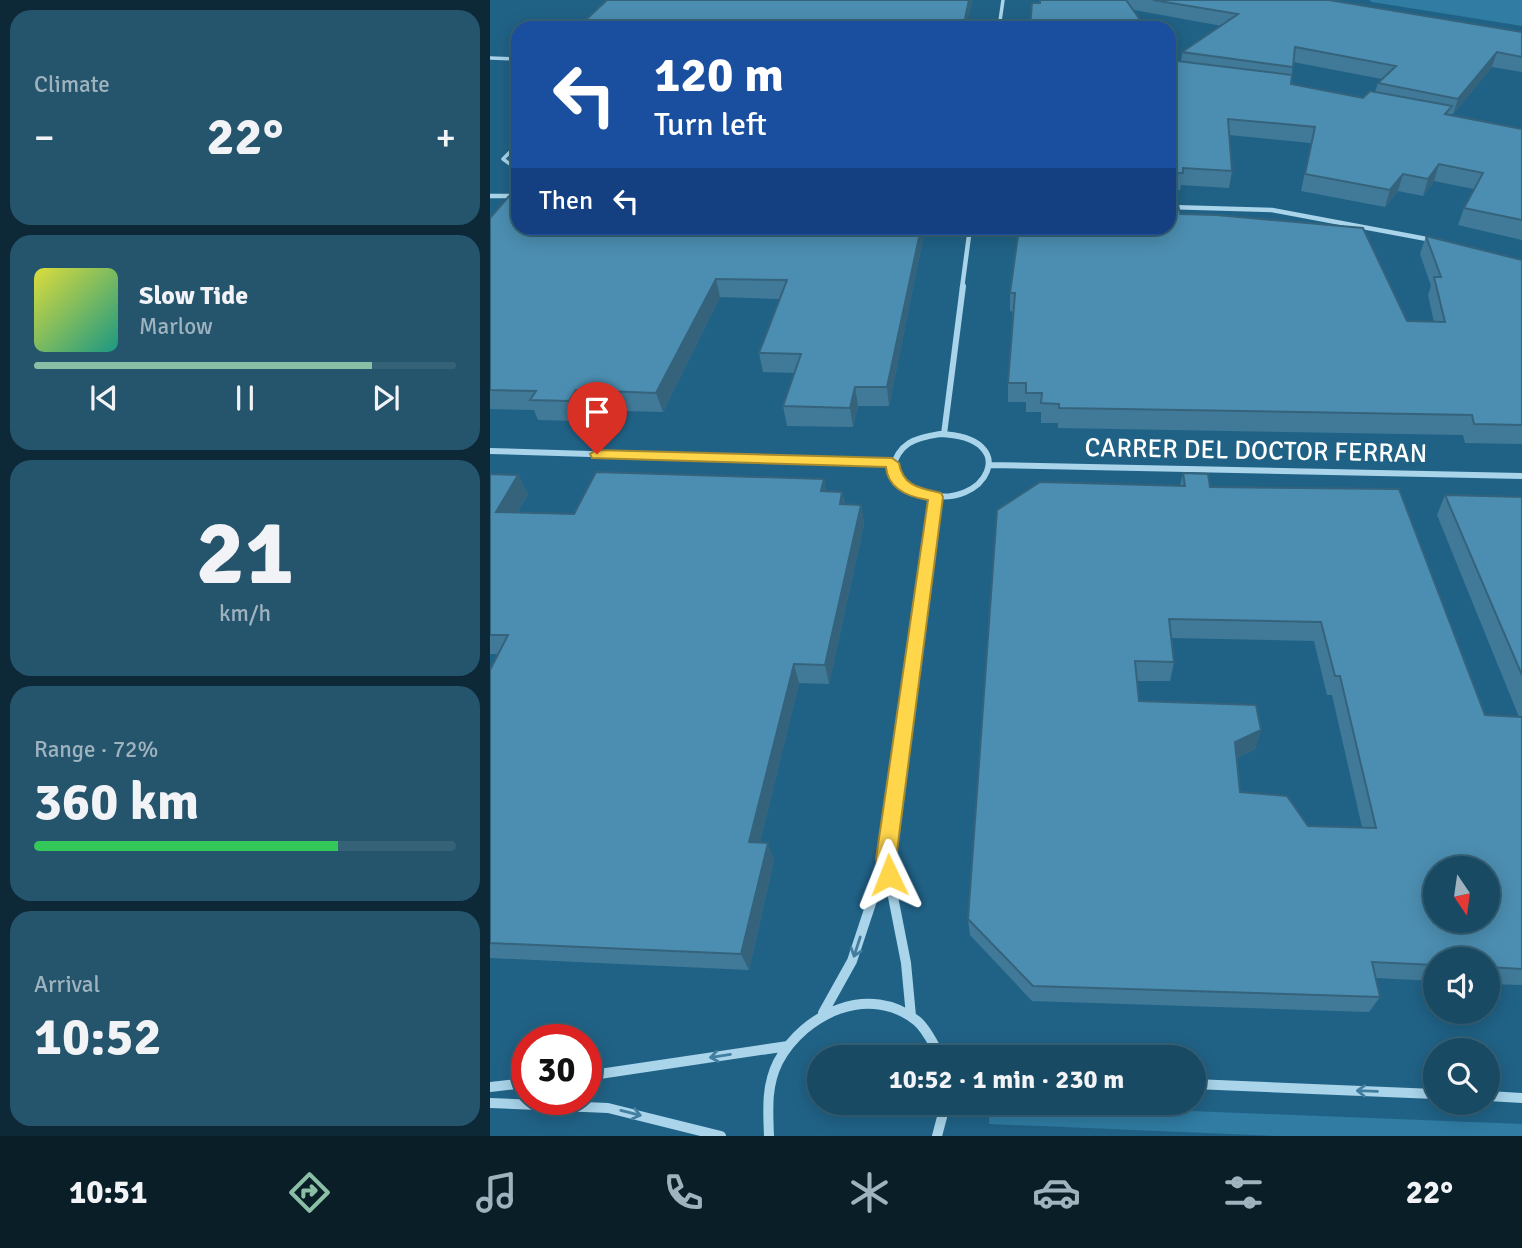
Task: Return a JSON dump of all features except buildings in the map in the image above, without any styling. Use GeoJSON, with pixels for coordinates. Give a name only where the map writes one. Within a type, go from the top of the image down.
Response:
{"type":"FeatureCollection","features":[{"type":"Feature","properties":{"kind":"street"},"geometry":{"type":"LineString","coordinates":[[1000,21],[1003,0]]}},
{"type":"Feature","properties":{"kind":"street"},"geometry":{"type":"LineString","coordinates":[[490,58],[511,58]]}},
{"type":"Feature","properties":{"kind":"street"},"geometry":{"type":"LineString","coordinates":[[490,196],[511,197]]}},
{"type":"Feature","properties":{"kind":"street"},"geometry":{"type":"LineString","coordinates":[[1176,207],[1272,210],[1445,242]]}},
{"type":"Feature","properties":{"kind":"street"},"geometry":{"type":"LineString","coordinates":[[944,434],[969,235]]}},
{"type":"Feature","properties":{"kind":"street"},"geometry":{"type":"LineString","coordinates":[[944,434],[965,437],[979,444],[989,457],[988,474],[975,487],[959,494],[936,497],[917,494],[902,486],[894,475],[892,463],[900,450],[912,441],[944,434]]}},
{"type":"Feature","properties":{"kind":"street"},"geometry":{"type":"LineString","coordinates":[[490,451],[892,463]]}},
{"type":"Feature","properties":{"kind":"street","name":"CARRER DEL DOCTOR FERRAN"},"geometry":{"type":"LineString","coordinates":[[990,465],[1522,476]]}},
{"type":"Feature","properties":{"kind":"street"},"geometry":{"type":"LineString","coordinates":[[823,1013],[852,961],[886,859],[936,497]]}},
{"type":"Feature","properties":{"kind":"street"},"geometry":{"type":"LineString","coordinates":[[886,859],[906,963],[911,1016]]}},
{"type":"Feature","properties":{"kind":"street"},"geometry":{"type":"LineString","coordinates":[[769,1136],[767,1096],[778,1061],[800,1031],[823,1013],[849,1004],[875,1002],[911,1016],[936,1045]]}},
{"type":"Feature","properties":{"kind":"street"},"geometry":{"type":"LineString","coordinates":[[602,1074],[788,1046]]}},
{"type":"Feature","properties":{"kind":"street"},"geometry":{"type":"LineString","coordinates":[[1206,1084],[1423,1094]]}},
{"type":"Feature","properties":{"kind":"street"},"geometry":{"type":"LineString","coordinates":[[490,1087],[511,1085]]}},
{"type":"Feature","properties":{"kind":"street"},"geometry":{"type":"LineString","coordinates":[[1500,1096],[1522,1097]]}},
{"type":"Feature","properties":{"kind":"street"},"geometry":{"type":"LineString","coordinates":[[490,1103],[608,1108],[721,1136]]}},
{"type":"Feature","properties":{"kind":"street"},"geometry":{"type":"LineString","coordinates":[[937,1136],[943,1115]]}},
{"type":"Feature","properties":{"kind":"lane"},"geometry":{"type":"LineString","coordinates":[[511,151],[503,159],[511,165]]}},
{"type":"Feature","properties":{"kind":"shaded area"},"geometry":{"type":"Polygon","coordinates":[[[1369,0],[1522,0],[1522,26],[1372,2],[1369,0]]]}},
{"type":"Feature","properties":{"kind":"shaded area"},"geometry":{"type":"Polygon","coordinates":[[[1206,1112],[1522,1124],[1522,1136],[1278,1136],[989,1124],[989,1115],[1206,1115],[1206,1112]]]}},
{"type":"Feature","properties":{"kind":"route"},"geometry":{"type":"LineString","coordinates":[[597,454],[892,463],[894,475],[902,486],[917,494],[936,497],[886,859],[889,875]]}}]}
